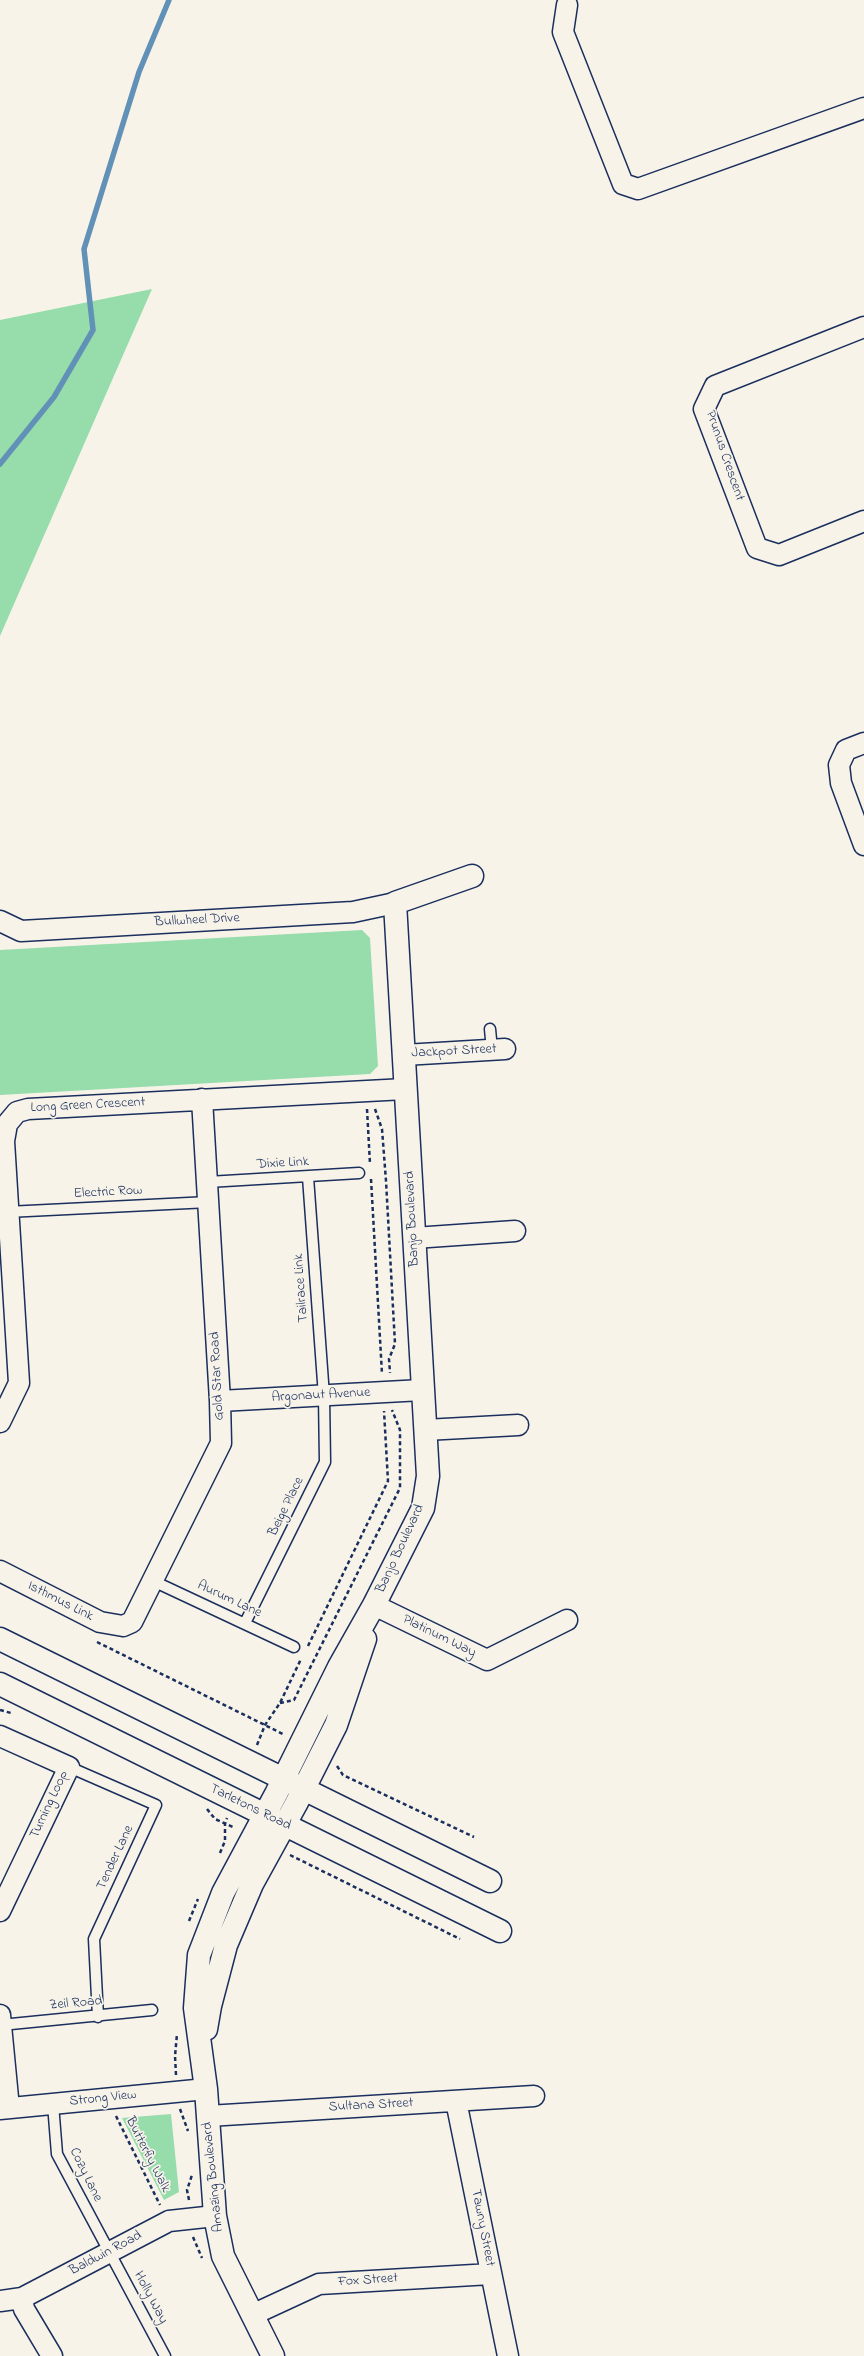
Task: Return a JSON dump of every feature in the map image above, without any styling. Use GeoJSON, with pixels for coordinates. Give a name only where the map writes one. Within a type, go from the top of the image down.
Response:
{"type":"FeatureCollection","features":[{"type":"Feature","properties":{"kind":"street"},"geometry":{"type":"LineString","coordinates":[[569,2],[563,32],[623,184],[638,189],[864,108]]}},
{"type":"Feature","properties":{"kind":"street","name":"Prunus Crescent"},"geometry":{"type":"LineString","coordinates":[[864,327],[715,386],[704,409],[757,548],[779,555],[864,521]]}},
{"type":"Feature","properties":{"kind":"street"},"geometry":{"type":"LineString","coordinates":[[864,743],[846,750],[839,765],[841,782],[864,845]]}},
{"type":"Feature","properties":{"kind":"street"},"geometry":{"type":"LineString","coordinates":[[395,903],[472,876]]}},
{"type":"Feature","properties":{"kind":"street","name":"Bullwheel Drive"},"geometry":{"type":"LineString","coordinates":[[0,921],[21,931],[353,912],[395,903]]}},
{"type":"Feature","properties":{"kind":"street","name":"Banjo Boulevard"},"geometry":{"type":"LineString","coordinates":[[280,1787],[339,1667],[374,1605],[423,1508],[428,1476],[395,903]]}},
{"type":"Feature","properties":{"kind":"street","name":"Jackpot Street"},"geometry":{"type":"LineString","coordinates":[[404,1055],[498,1050]]}},
{"type":"Feature","properties":{"kind":"street","name":"Long Green Crescent"},"geometry":{"type":"LineString","coordinates":[[0,1422],[19,1383],[7,1212],[4,1141],[7,1124],[17,1112],[28,1109],[406,1088]]}},
{"type":"Feature","properties":{"kind":"street","name":"Gold Star Road"},"geometry":{"type":"LineString","coordinates":[[123,1626],[132,1622],[151,1580],[221,1443],[208,1182],[202,1100]]}},
{"type":"Feature","properties":{"kind":"street"},"geometry":{"type":"LineString","coordinates":[[414,1238],[515,1231]]}},
{"type":"Feature","properties":{"kind":"street","name":"Argonaut Avenue"},"geometry":{"type":"LineString","coordinates":[[220,1401],[422,1390]]}},
{"type":"Feature","properties":{"kind":"street"},"geometry":{"type":"LineString","coordinates":[[425,1430],[518,1425]]}},
{"type":"Feature","properties":{"kind":"street","name":"Isthmus Link"},"geometry":{"type":"LineString","coordinates":[[0,1572],[100,1622],[123,1626]]}},
{"type":"Feature","properties":{"kind":"street","name":"Banjo Boulevard"},"geometry":{"type":"LineString","coordinates":[[300,1796],[336,1725],[361,1655],[374,1605]]}},
{"type":"Feature","properties":{"kind":"street","name":"Platinum Way"},"geometry":{"type":"LineString","coordinates":[[374,1605],[487,1660],[567,1620]]}},
{"type":"Feature","properties":{"kind":"street"},"geometry":{"type":"LineString","coordinates":[[0,1639],[280,1787],[490,1881]]}},
{"type":"Feature","properties":{"kind":"street","name":"Tarletons Road"},"geometry":{"type":"LineString","coordinates":[[0,1684],[500,1931]]}},
{"type":"Feature","properties":{"kind":"street","name":"Turning Loop"},"geometry":{"type":"LineString","coordinates":[[0,1736],[69,1767],[0,1911]]}},
{"type":"Feature","properties":{"kind":"street","name":"Amazing Boulevard"},"geometry":{"type":"LineString","coordinates":[[273,2356],[223,2256],[215,2216],[206,2089],[195,2008],[199,1955],[223,1893],[280,1787]]}},
{"type":"Feature","properties":{"kind":"street","name":"Amazing Boulevard"},"geometry":{"type":"LineString","coordinates":[[203,2058],[210,2006],[226,1945],[252,1884],[300,1796]]}},
{"type":"Feature","properties":{"kind":"street"},"geometry":{"type":"LineString","coordinates":[[0,2020],[5,2108]]}},
{"type":"Feature","properties":{"kind":"street","name":"Strong View"},"geometry":{"type":"LineString","coordinates":[[5,2108],[206,2089]]}},
{"type":"Feature","properties":{"kind":"street","name":"Sultana Street"},"geometry":{"type":"LineString","coordinates":[[208,2116],[534,2096]]}},
{"type":"Feature","properties":{"kind":"street","name":"Tawny Street"},"geometry":{"type":"LineString","coordinates":[[456,2101],[508,2356]]}},
{"type":"Feature","properties":{"kind":"street","name":"Baldwin Road"},"geometry":{"type":"LineString","coordinates":[[0,2300],[22,2298],[169,2221],[215,2216]]}},
{"type":"Feature","properties":{"kind":"street","name":"Fox Street"},"geometry":{"type":"LineString","coordinates":[[252,2315],[319,2284],[491,2274]]}},
{"type":"Feature","properties":{"kind":"street"},"geometry":{"type":"LineString","coordinates":[[22,2298],[24,2309],[52,2356]]}},
{"type":"Feature","properties":{"kind":"lane"},"geometry":{"type":"LineString","coordinates":[[490,1029],[498,1050]]}},
{"type":"Feature","properties":{"kind":"lane","name":"Dixie Link"},"geometry":{"type":"LineString","coordinates":[[208,1182],[359,1173]]}},
{"type":"Feature","properties":{"kind":"lane","name":"Tailrace Link"},"geometry":{"type":"LineString","coordinates":[[308,1177],[324,1396]]}},
{"type":"Feature","properties":{"kind":"lane","name":"Electric Row"},"geometry":{"type":"LineString","coordinates":[[7,1212],[209,1202]]}},
{"type":"Feature","properties":{"kind":"lane","name":"Beige Place"},"geometry":{"type":"LineString","coordinates":[[245,1623],[325,1462],[324,1396]]}},
{"type":"Feature","properties":{"kind":"lane","name":"Aurum Lane"},"geometry":{"type":"LineString","coordinates":[[151,1580],[294,1647]]}},
{"type":"Feature","properties":{"kind":"lane","name":"Tender Lane"},"geometry":{"type":"LineString","coordinates":[[69,1767],[156,1805],[94,1939],[98,2017]]}},
{"type":"Feature","properties":{"kind":"lane","name":"Zeil Road"},"geometry":{"type":"LineString","coordinates":[[0,2020],[98,2017],[152,2010]]}},
{"type":"Feature","properties":{"kind":"lane","name":"Cozy Lane"},"geometry":{"type":"LineString","coordinates":[[53,2104],[57,2154],[110,2253]]}},
{"type":"Feature","properties":{"kind":"lane","name":"Holly Way"},"geometry":{"type":"LineString","coordinates":[[110,2253],[165,2356]]}},
{"type":"Feature","properties":{"kind":"path"},"geometry":{"type":"LineString","coordinates":[[92,1640],[302,1743]]}},
{"type":"Feature","properties":{"kind":"path"},"geometry":{"type":"LineString","coordinates":[[322,1753],[335,1760],[343,1775],[474,1837]]}},
{"type":"Feature","properties":{"kind":"path","name":"Butterfly Walk"},"geometry":{"type":"LineString","coordinates":[[107,2098],[169,2221]]}},
{"type":"Feature","properties":{"kind":"green space"},"geometry":{"type":"Polygon","coordinates":[[[152,289],[0,636],[0,320],[152,289]]]}},
{"type":"Feature","properties":{"kind":"green space"},"geometry":{"type":"Polygon","coordinates":[[[362,930],[370,938],[378,1066],[370,1074],[0,1095],[0,950],[362,930]]]}},
{"type":"Feature","properties":{"kind":"green space"},"geometry":{"type":"Polygon","coordinates":[[[171,2114],[179,2192],[164,2200],[122,2118],[171,2114]]]}},
{"type":"Feature","properties":{"kind":"waterway"},"geometry":{"type":"LineString","coordinates":[[0,464],[54,397],[93,330],[84,249],[139,72],[169,0]]}}]}
